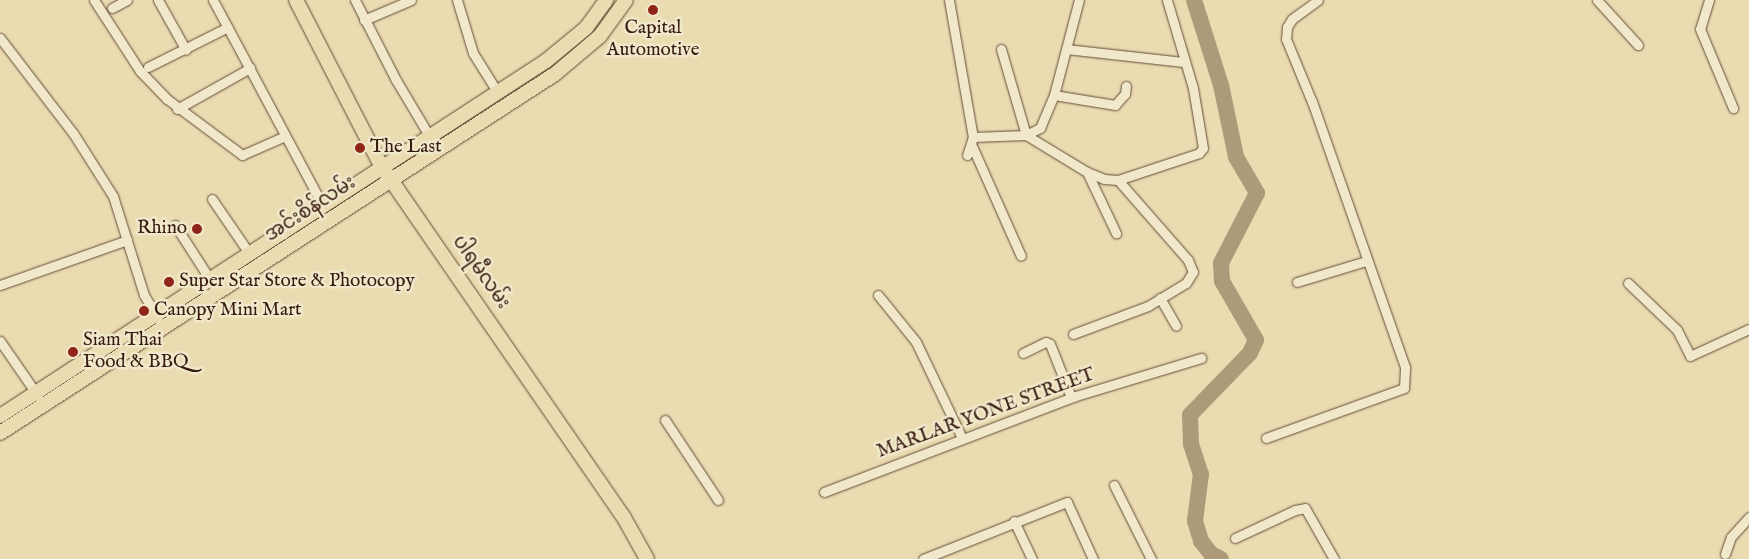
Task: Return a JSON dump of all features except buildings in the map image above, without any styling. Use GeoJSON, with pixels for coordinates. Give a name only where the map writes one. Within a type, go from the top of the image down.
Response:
{"type":"FeatureCollection","features":[{"type":"Feature","properties":{"kind":"main road","name":"ပါရမီလမ်း"},"geometry":{"type":"LineString","coordinates":[[296,0],[382,167],[613,500],[647,559]]}},
{"type":"Feature","properties":{"kind":"main road"},"geometry":{"type":"LineString","coordinates":[[0,416],[209,278],[498,93],[575,38],[606,0]]}},
{"type":"Feature","properties":{"kind":"main road","name":"အင်းစိန်လမ်း"},"geometry":{"type":"LineString","coordinates":[[0,433],[555,74],[600,36],[626,0]]}},
{"type":"Feature","properties":{"kind":"street"},"geometry":{"type":"LineString","coordinates":[[94,0],[140,71],[177,108],[242,156],[285,136]]}},
{"type":"Feature","properties":{"kind":"street"},"geometry":{"type":"LineString","coordinates":[[112,8],[126,0]]}},
{"type":"Feature","properties":{"kind":"street"},"geometry":{"type":"LineString","coordinates":[[158,0],[186,50]]}},
{"type":"Feature","properties":{"kind":"street"},"geometry":{"type":"LineString","coordinates":[[213,0],[323,206]]}},
{"type":"Feature","properties":{"kind":"street"},"geometry":{"type":"LineString","coordinates":[[355,0],[364,20],[430,137]]}},
{"type":"Feature","properties":{"kind":"street"},"geometry":{"type":"LineString","coordinates":[[364,20],[411,0]]}},
{"type":"Feature","properties":{"kind":"street"},"geometry":{"type":"LineString","coordinates":[[457,0],[473,53],[498,93]]}},
{"type":"Feature","properties":{"kind":"street"},"geometry":{"type":"LineString","coordinates":[[949,0],[973,141],[1021,256]]}},
{"type":"Feature","properties":{"kind":"street"},"geometry":{"type":"LineString","coordinates":[[973,141],[1026,135],[1040,128],[1054,96],[1079,0]]}},
{"type":"Feature","properties":{"kind":"street"},"geometry":{"type":"LineString","coordinates":[[1001,49],[1026,135],[1087,172],[1104,179],[1118,180],[1199,153],[1203,148],[1202,126],[1167,0]]}},
{"type":"Feature","properties":{"kind":"street"},"geometry":{"type":"LineString","coordinates":[[1266,438],[1404,388],[1405,367],[1366,261],[1312,102],[1286,39],[1287,27],[1292,18],[1318,0]]}},
{"type":"Feature","properties":{"kind":"street"},"geometry":{"type":"LineString","coordinates":[[1596,0],[1638,44]]}},
{"type":"Feature","properties":{"kind":"street"},"geometry":{"type":"LineString","coordinates":[[1709,0],[1700,29],[1733,108]]}},
{"type":"Feature","properties":{"kind":"street"},"geometry":{"type":"LineString","coordinates":[[148,67],[186,50],[228,27]]}},
{"type":"Feature","properties":{"kind":"street"},"geometry":{"type":"LineString","coordinates":[[0,38],[73,133],[113,196],[144,295],[163,327]]}},
{"type":"Feature","properties":{"kind":"street"},"geometry":{"type":"LineString","coordinates":[[1066,49],[1183,62]]}},
{"type":"Feature","properties":{"kind":"street"},"geometry":{"type":"LineString","coordinates":[[177,108],[250,68]]}},
{"type":"Feature","properties":{"kind":"street"},"geometry":{"type":"LineString","coordinates":[[1054,96],[1115,105],[1125,94],[1126,86]]}},
{"type":"Feature","properties":{"kind":"street"},"geometry":{"type":"LineString","coordinates":[[967,154],[973,141]]}},
{"type":"Feature","properties":{"kind":"street"},"geometry":{"type":"LineString","coordinates":[[1087,172],[1116,233]]}},
{"type":"Feature","properties":{"kind":"street"},"geometry":{"type":"LineString","coordinates":[[1073,334],[1148,306],[1186,283],[1193,272],[1192,266],[1118,180]]}},
{"type":"Feature","properties":{"kind":"street"},"geometry":{"type":"LineString","coordinates":[[212,199],[249,253]]}},
{"type":"Feature","properties":{"kind":"street"},"geometry":{"type":"LineString","coordinates":[[175,225],[209,278]]}},
{"type":"Feature","properties":{"kind":"street"},"geometry":{"type":"LineString","coordinates":[[0,285],[127,240]]}},
{"type":"Feature","properties":{"kind":"street"},"geometry":{"type":"LineString","coordinates":[[1297,282],[1366,261]]}},
{"type":"Feature","properties":{"kind":"street"},"geometry":{"type":"LineString","coordinates":[[1628,283],[1677,330],[1690,356],[1749,329]]}},
{"type":"Feature","properties":{"kind":"street"},"geometry":{"type":"LineString","coordinates":[[878,295],[916,342],[962,438]]}},
{"type":"Feature","properties":{"kind":"street"},"geometry":{"type":"LineString","coordinates":[[1160,298],[1176,326]]}},
{"type":"Feature","properties":{"kind":"street"},"geometry":{"type":"LineString","coordinates":[[0,340],[44,404]]}},
{"type":"Feature","properties":{"kind":"street"},"geometry":{"type":"LineString","coordinates":[[1023,353],[1046,342],[1050,344],[1071,397]]}},
{"type":"Feature","properties":{"kind":"street","name":"MARLAR YONE STREET"},"geometry":{"type":"LineString","coordinates":[[824,492],[962,438],[1035,414],[1071,397],[1201,358]]}},
{"type":"Feature","properties":{"kind":"street"},"geometry":{"type":"LineString","coordinates":[[664,420],[718,500]]}},
{"type":"Feature","properties":{"kind":"street"},"geometry":{"type":"LineString","coordinates":[[1114,485],[1151,559]]}},
{"type":"Feature","properties":{"kind":"street"},"geometry":{"type":"LineString","coordinates":[[923,559],[1014,521],[1067,502],[1093,559]]}},
{"type":"Feature","properties":{"kind":"street"},"geometry":{"type":"LineString","coordinates":[[1235,538],[1295,510],[1305,508],[1334,559]]}},
{"type":"Feature","properties":{"kind":"street"},"geometry":{"type":"LineString","coordinates":[[1725,554],[1731,537],[1749,517]]}},
{"type":"Feature","properties":{"kind":"street"},"geometry":{"type":"LineString","coordinates":[[1014,521],[1032,559]]}},
{"type":"Feature","properties":{"kind":"waterway"},"geometry":{"type":"LineString","coordinates":[[1194,0],[1221,85],[1236,157],[1257,193],[1221,263],[1222,281],[1256,340],[1250,353],[1190,415],[1191,444],[1201,474],[1195,521],[1201,541],[1211,554],[1221,559]]}},
{"type":"Feature","properties":{"kind":"place","name":"Capital Automotive"},"geometry":{"type":"Point","coordinates":[653,10]}},
{"type":"Feature","properties":{"kind":"place","name":"The Last"},"geometry":{"type":"Point","coordinates":[360,148]}},
{"type":"Feature","properties":{"kind":"place","name":"Rhino"},"geometry":{"type":"Point","coordinates":[197,229]}},
{"type":"Feature","properties":{"kind":"place","name":"Super Star Store & Photocopy"},"geometry":{"type":"Point","coordinates":[169,282]}},
{"type":"Feature","properties":{"kind":"place","name":"Canopy Mini Mart"},"geometry":{"type":"Point","coordinates":[144,311]}},
{"type":"Feature","properties":{"kind":"place","name":"Siam Thai Food & BBQ"},"geometry":{"type":"Point","coordinates":[73,352]}}]}
